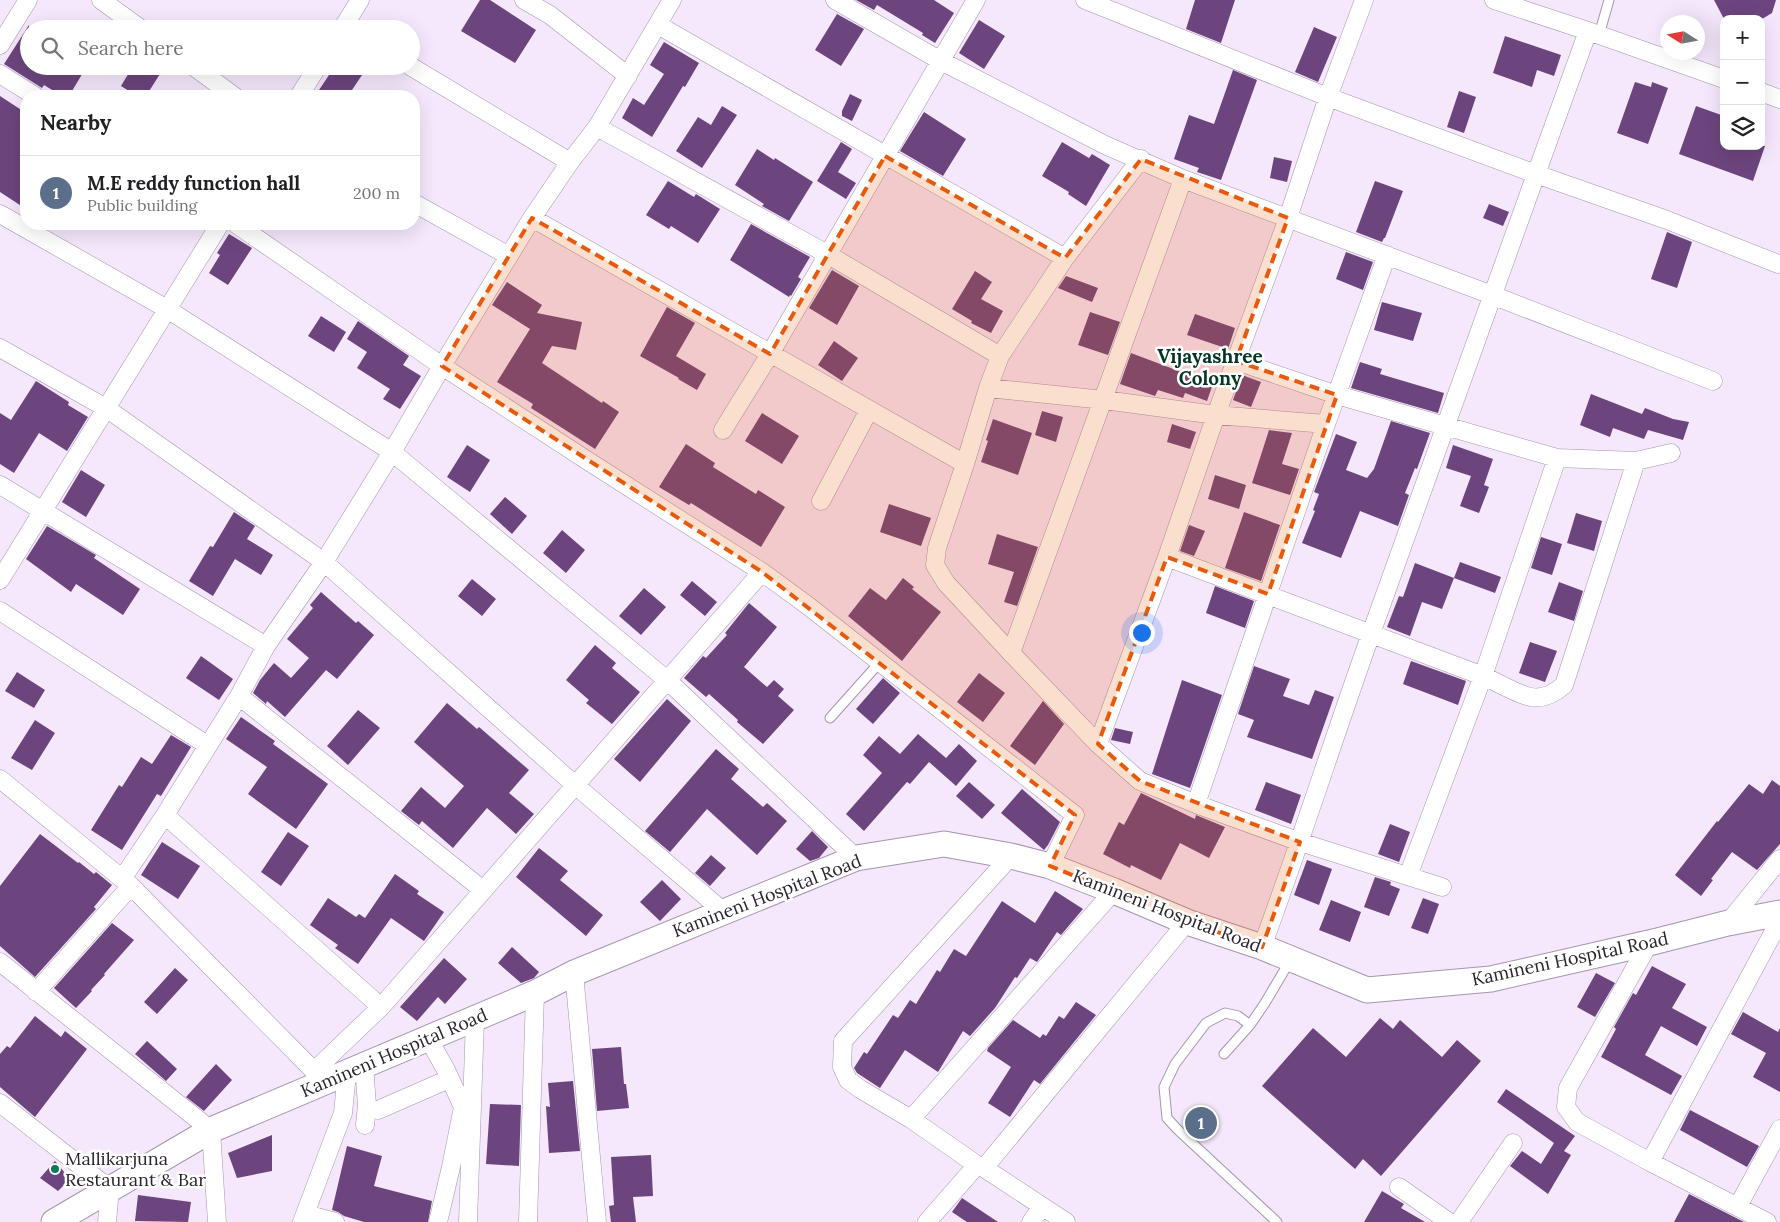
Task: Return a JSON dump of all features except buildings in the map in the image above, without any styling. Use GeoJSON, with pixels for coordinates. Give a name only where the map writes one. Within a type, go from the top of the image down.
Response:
{"type":"FeatureCollection","features":[{"type":"Feature","properties":{"kind":"street"},"geometry":{"type":"LineString","coordinates":[[0,45],[28,0]]}},
{"type":"Feature","properties":{"kind":"street"},"geometry":{"type":"LineString","coordinates":[[100,0],[128,20]]}},
{"type":"Feature","properties":{"kind":"street"},"geometry":{"type":"LineString","coordinates":[[349,20],[360,0]]}},
{"type":"Feature","properties":{"kind":"street"},"geometry":{"type":"LineString","coordinates":[[524,0],[550,16],[628,76]]}},
{"type":"Feature","properties":{"kind":"street"},"geometry":{"type":"LineString","coordinates":[[36,992],[127,882],[207,745],[239,696],[266,646],[324,562],[532,218],[570,162],[598,127],[672,0]]}},
{"type":"Feature","properties":{"kind":"street"},"geometry":{"type":"LineString","coordinates":[[835,0],[941,61],[1105,145],[1183,179],[1492,295],[1712,381]]}},
{"type":"Feature","properties":{"kind":"street"},"geometry":{"type":"LineString","coordinates":[[723,430],[770,354],[976,0]]}},
{"type":"Feature","properties":{"kind":"street"},"geometry":{"type":"LineString","coordinates":[[1085,0],[1328,97],[1667,220],[1778,264]]}},
{"type":"Feature","properties":{"kind":"street"},"geometry":{"type":"LineString","coordinates":[[1098,744],[1167,557],[1216,415],[1288,218],[1328,97],[1364,0]]}},
{"type":"Feature","properties":{"kind":"street"},"geometry":{"type":"LineString","coordinates":[[1494,0],[1720,78]]}},
{"type":"Feature","properties":{"kind":"street"},"geometry":{"type":"LineString","coordinates":[[658,25],[1065,258]]}},
{"type":"Feature","properties":{"kind":"street"},"geometry":{"type":"LineString","coordinates":[[1262,947],[1444,426],[1536,174],[1593,33]]}},
{"type":"Feature","properties":{"kind":"street"},"geometry":{"type":"LineString","coordinates":[[420,72],[570,162]]}},
{"type":"Feature","properties":{"kind":"street"},"geometry":{"type":"LineString","coordinates":[[0,74],[25,90]]}},
{"type":"Feature","properties":{"kind":"street"},"geometry":{"type":"LineString","coordinates":[[205,75],[226,90]]}},
{"type":"Feature","properties":{"kind":"street"},"geometry":{"type":"LineString","coordinates":[[303,90],[312,75]]}},
{"type":"Feature","properties":{"kind":"street"},"geometry":{"type":"LineString","coordinates":[[1765,93],[1780,99]]}},
{"type":"Feature","properties":{"kind":"street"},"geometry":{"type":"LineString","coordinates":[[598,127],[827,254],[1000,356]]}},
{"type":"Feature","properties":{"kind":"street"},"geometry":{"type":"LineString","coordinates":[[1141,160],[1065,258],[1000,356],[937,548],[936,565],[946,583],[1011,653],[1098,744],[1140,780],[1196,804],[1300,842],[1442,887]]}},
{"type":"Feature","properties":{"kind":"street"},"geometry":{"type":"LineString","coordinates":[[1011,653],[1183,179]]}},
{"type":"Feature","properties":{"kind":"street"},"geometry":{"type":"LineString","coordinates":[[420,206],[509,256]]}},
{"type":"Feature","properties":{"kind":"street"},"geometry":{"type":"LineString","coordinates":[[0,214],[20,225]]}},
{"type":"Feature","properties":{"kind":"street"},"geometry":{"type":"LineString","coordinates":[[532,218],[965,464]]}},
{"type":"Feature","properties":{"kind":"street"},"geometry":{"type":"LineString","coordinates":[[28,230],[167,309],[392,452],[667,680],[856,858]]}},
{"type":"Feature","properties":{"kind":"street"},"geometry":{"type":"LineString","coordinates":[[0,580],[216,230]]}},
{"type":"Feature","properties":{"kind":"street"},"geometry":{"type":"LineString","coordinates":[[245,230],[442,366],[762,572],[1075,815],[1050,866]]}},
{"type":"Feature","properties":{"kind":"street"},"geometry":{"type":"LineString","coordinates":[[1196,804],[1326,424],[1387,255]]}},
{"type":"Feature","properties":{"kind":"street"},"geometry":{"type":"LineString","coordinates":[[0,348],[106,408],[324,562],[575,785],[724,912]]}},
{"type":"Feature","properties":{"kind":"street"},"geometry":{"type":"LineString","coordinates":[[1236,361],[1337,396],[1557,458],[1636,461],[1671,453]]}},
{"type":"Feature","properties":{"kind":"street"},"geometry":{"type":"LineString","coordinates":[[988,388],[1104,400],[1216,415],[1326,424]]}},
{"type":"Feature","properties":{"kind":"street"},"geometry":{"type":"LineString","coordinates":[[821,501],[869,410]]}},
{"type":"Feature","properties":{"kind":"street"},"geometry":{"type":"LineString","coordinates":[[1408,876],[1484,676],[1557,458]]}},
{"type":"Feature","properties":{"kind":"street"},"geometry":{"type":"LineString","coordinates":[[1167,557],[1484,676],[1531,697],[1546,696],[1564,685],[1636,461]]}},
{"type":"Feature","properties":{"kind":"street"},"geometry":{"type":"LineString","coordinates":[[0,485],[266,646]]}},
{"type":"Feature","properties":{"kind":"street"},"geometry":{"type":"LineString","coordinates":[[0,779],[127,882],[317,1078],[762,572]]}},
{"type":"Feature","properties":{"kind":"street"},"geometry":{"type":"LineString","coordinates":[[0,611],[207,745]]}},
{"type":"Feature","properties":{"kind":"street"},"geometry":{"type":"LineString","coordinates":[[239,696],[483,890]]}},
{"type":"Feature","properties":{"kind":"street"},"geometry":{"type":"LineString","coordinates":[[165,815],[381,1007]]}},
{"type":"Feature","properties":{"kind":"street","name":"Kamineni Hospital Road"},"geometry":{"type":"LineString","coordinates":[[54,1222],[211,1130],[317,1078],[356,1070],[535,993],[574,974],[856,858],[944,844],[1011,856],[1050,866],[1188,922],[1262,947],[1367,990],[1491,979],[1780,912]]}},
{"type":"Feature","properties":{"kind":"street"},"geometry":{"type":"LineString","coordinates":[[1011,856],[843,1041],[842,1067],[848,1080],[860,1089],[911,1119],[1066,1222]]}},
{"type":"Feature","properties":{"kind":"street"},"geometry":{"type":"LineString","coordinates":[[1728,923],[1780,859]]}},
{"type":"Feature","properties":{"kind":"street"},"geometry":{"type":"LineString","coordinates":[[911,1119],[1114,891]]}},
{"type":"Feature","properties":{"kind":"street"},"geometry":{"type":"LineString","coordinates":[[1650,1162],[1780,920]]}},
{"type":"Feature","properties":{"kind":"street"},"geometry":{"type":"LineString","coordinates":[[927,1222],[981,1166],[1188,922]]}},
{"type":"Feature","properties":{"kind":"street"},"geometry":{"type":"LineString","coordinates":[[1649,943],[1568,1088],[1566,1107],[1577,1122],[1767,1222]]}},
{"type":"Feature","properties":{"kind":"street"},"geometry":{"type":"LineString","coordinates":[[0,962],[211,1130],[217,1222]]}},
{"type":"Feature","properties":{"kind":"street"},"geometry":{"type":"LineString","coordinates":[[574,974],[596,1222]]}},
{"type":"Feature","properties":{"kind":"street"},"geometry":{"type":"LineString","coordinates":[[528,1222],[535,993]]}},
{"type":"Feature","properties":{"kind":"street"},"geometry":{"type":"LineString","coordinates":[[468,1222],[474,1019]]}},
{"type":"Feature","properties":{"kind":"street"},"geometry":{"type":"LineString","coordinates":[[428,1038],[463,1107],[438,1222]]}},
{"type":"Feature","properties":{"kind":"street"},"geometry":{"type":"LineString","coordinates":[[356,1070],[367,1105],[365,1125]]}},
{"type":"Feature","properties":{"kind":"street"},"geometry":{"type":"LineString","coordinates":[[335,1222],[304,1218],[343,1113],[356,1070]]}},
{"type":"Feature","properties":{"kind":"street"},"geometry":{"type":"LineString","coordinates":[[378,1110],[450,1079]]}},
{"type":"Feature","properties":{"kind":"street"},"geometry":{"type":"LineString","coordinates":[[0,1103],[110,1188],[107,1222]]}},
{"type":"Feature","properties":{"kind":"street"},"geometry":{"type":"LineString","coordinates":[[1738,1206],[1780,1128]]}},
{"type":"Feature","properties":{"kind":"street"},"geometry":{"type":"LineString","coordinates":[[1459,1222],[1513,1143]]}},
{"type":"Feature","properties":{"kind":"street"},"geometry":{"type":"LineString","coordinates":[[1399,1187],[1449,1222]]}},
{"type":"Feature","properties":{"kind":"street"},"geometry":{"type":"LineString","coordinates":[[1031,1222],[1042,1207]]}},
{"type":"Feature","properties":{"kind":"lane"},"geometry":{"type":"LineString","coordinates":[[1593,33],[1609,0]]}},
{"type":"Feature","properties":{"kind":"lane"},"geometry":{"type":"LineString","coordinates":[[830,718],[880,662]]}},
{"type":"Feature","properties":{"kind":"lane"},"geometry":{"type":"LineString","coordinates":[[1224,1054],[1250,1025],[1266,1003],[1291,959]]}},
{"type":"Feature","properties":{"kind":"lane"},"geometry":{"type":"LineString","coordinates":[[1250,1025],[1238,1016],[1225,1013],[1206,1023],[1175,1064],[1164,1087],[1167,1118],[1278,1222]]}},
{"type":"Feature","properties":{"kind":"highlighted area"},"geometry":{"type":"Polygon","coordinates":[[[885,156],[1065,258],[1141,159],[1288,218],[1236,361],[1337,395],[1268,594],[1167,557],[1098,744],[1140,781],[1300,842],[1262,947],[1187,922],[1050,866],[1075,815],[762,572],[442,366],[532,218],[770,354],[885,156]]]}},
{"type":"Feature","properties":{"kind":"place","name":"M.E reddy function hall"},"geometry":{"type":"Point","coordinates":[1201,1123]}},
{"type":"Feature","properties":{"kind":"place","name":"Mallikarjuna Restaurant & Bar"},"geometry":{"type":"Point","coordinates":[55,1169]}},
{"type":"Feature","properties":{"kind":"district","name":"Vijayashree Colony"},"geometry":{"type":"Point","coordinates":[1210,367]}}]}
